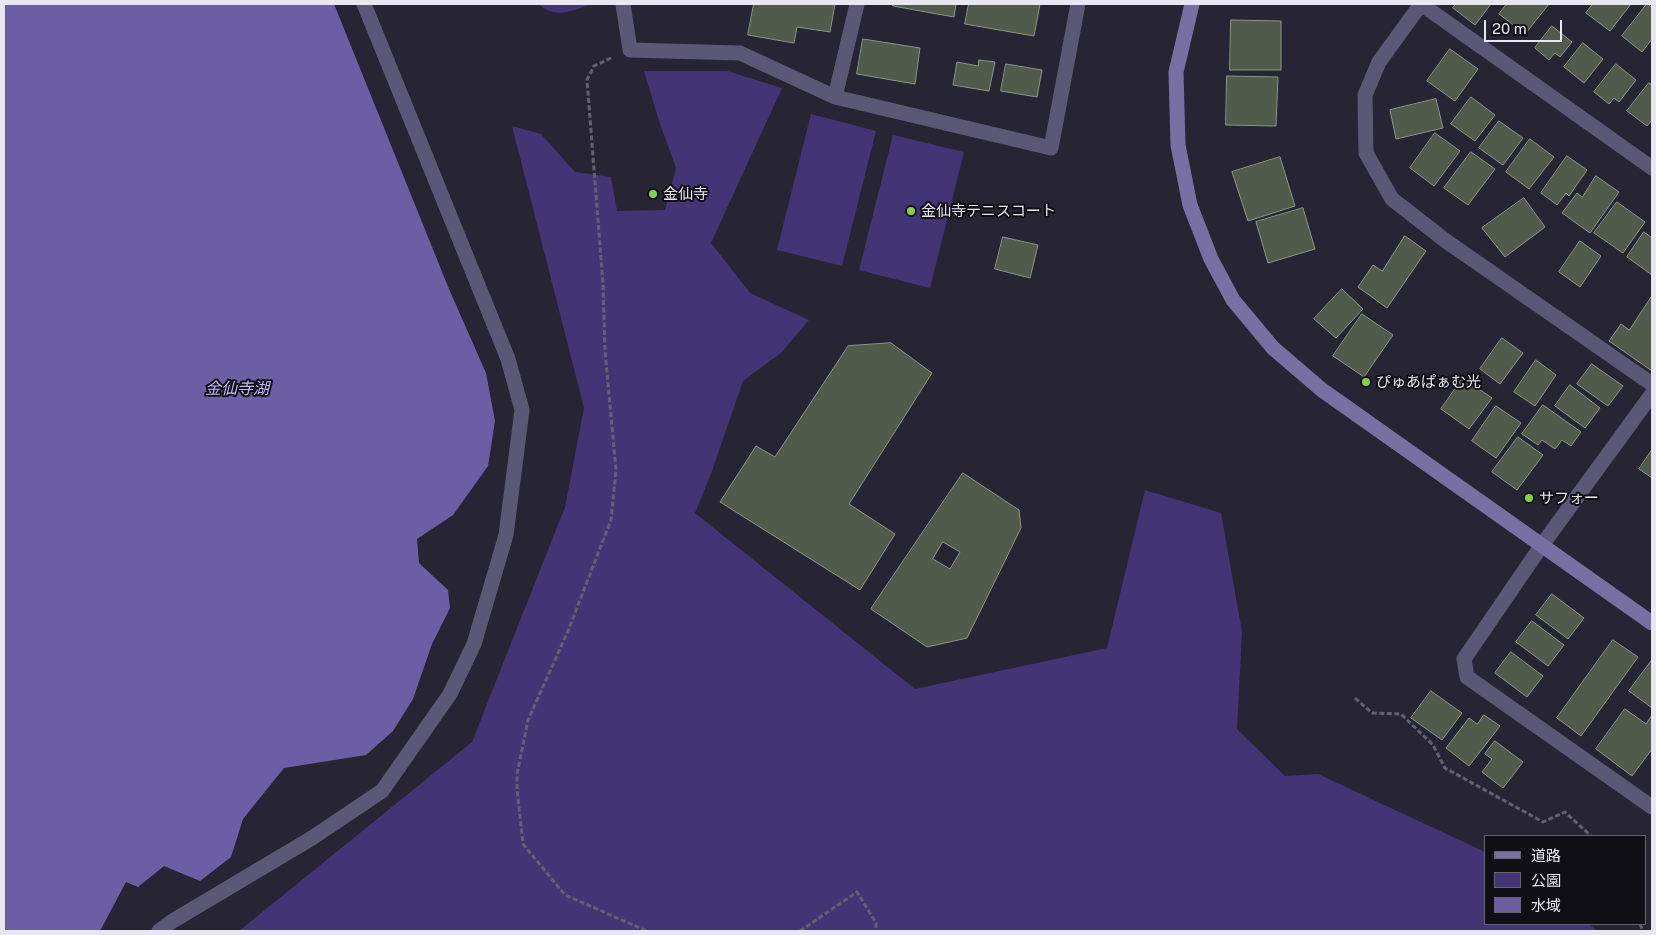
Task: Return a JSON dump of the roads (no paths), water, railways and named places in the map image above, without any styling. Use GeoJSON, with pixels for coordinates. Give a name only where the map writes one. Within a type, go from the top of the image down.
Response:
{"type":"FeatureCollection","features":[{"type":"Feature","properties":{"kind":"street"},"geometry":{"type":"LineString","coordinates":[[159,931],[312,838],[382,791],[450,694],[474,644],[506,535],[522,410],[508,359],[364,4]]}},
{"type":"Feature","properties":{"kind":"street"},"geometry":{"type":"LineString","coordinates":[[623,4],[630,50],[740,53],[835,97],[1051,148],[1078,4]]}},
{"type":"Feature","properties":{"kind":"street"},"geometry":{"type":"LineString","coordinates":[[835,97],[857,4]]}},
{"type":"Feature","properties":{"kind":"street"},"geometry":{"type":"LineString","coordinates":[[1192,4],[1176,72],[1178,145],[1190,205],[1211,259],[1234,300],[1273,348],[1322,390],[1652,623]]}},
{"type":"Feature","properties":{"kind":"street"},"geometry":{"type":"LineString","coordinates":[[1652,168],[1421,4],[1379,62],[1365,95],[1366,153],[1392,200],[1446,241],[1652,384]]}},
{"type":"Feature","properties":{"kind":"street"},"geometry":{"type":"LineString","coordinates":[[1652,394],[1542,545],[1464,659],[1467,677],[1652,807]]}},
{"type":"Feature","properties":{"kind":"water","name":"金仙寺湖"},"geometry":{"type":"Polygon","coordinates":[[[4,4],[334,4],[449,289],[486,373],[495,421],[488,466],[453,515],[417,539],[419,563],[448,590],[450,608],[432,644],[413,699],[393,731],[366,755],[284,768],[243,819],[231,857],[200,881],[164,866],[138,887],[126,882],[100,931],[4,931],[4,4]]]}},
{"type":"Feature","properties":{"kind":"place","name":"金仙寺"},"geometry":{"type":"Point","coordinates":[653,194]}},
{"type":"Feature","properties":{"kind":"place","name":"金仙寺テニスコート"},"geometry":{"type":"Point","coordinates":[911,211]}},
{"type":"Feature","properties":{"kind":"place","name":"ぴゅあぱぁむ光"},"geometry":{"type":"Point","coordinates":[1366,382]}},
{"type":"Feature","properties":{"kind":"place","name":"サフォー"},"geometry":{"type":"Point","coordinates":[1529,498]}}]}
